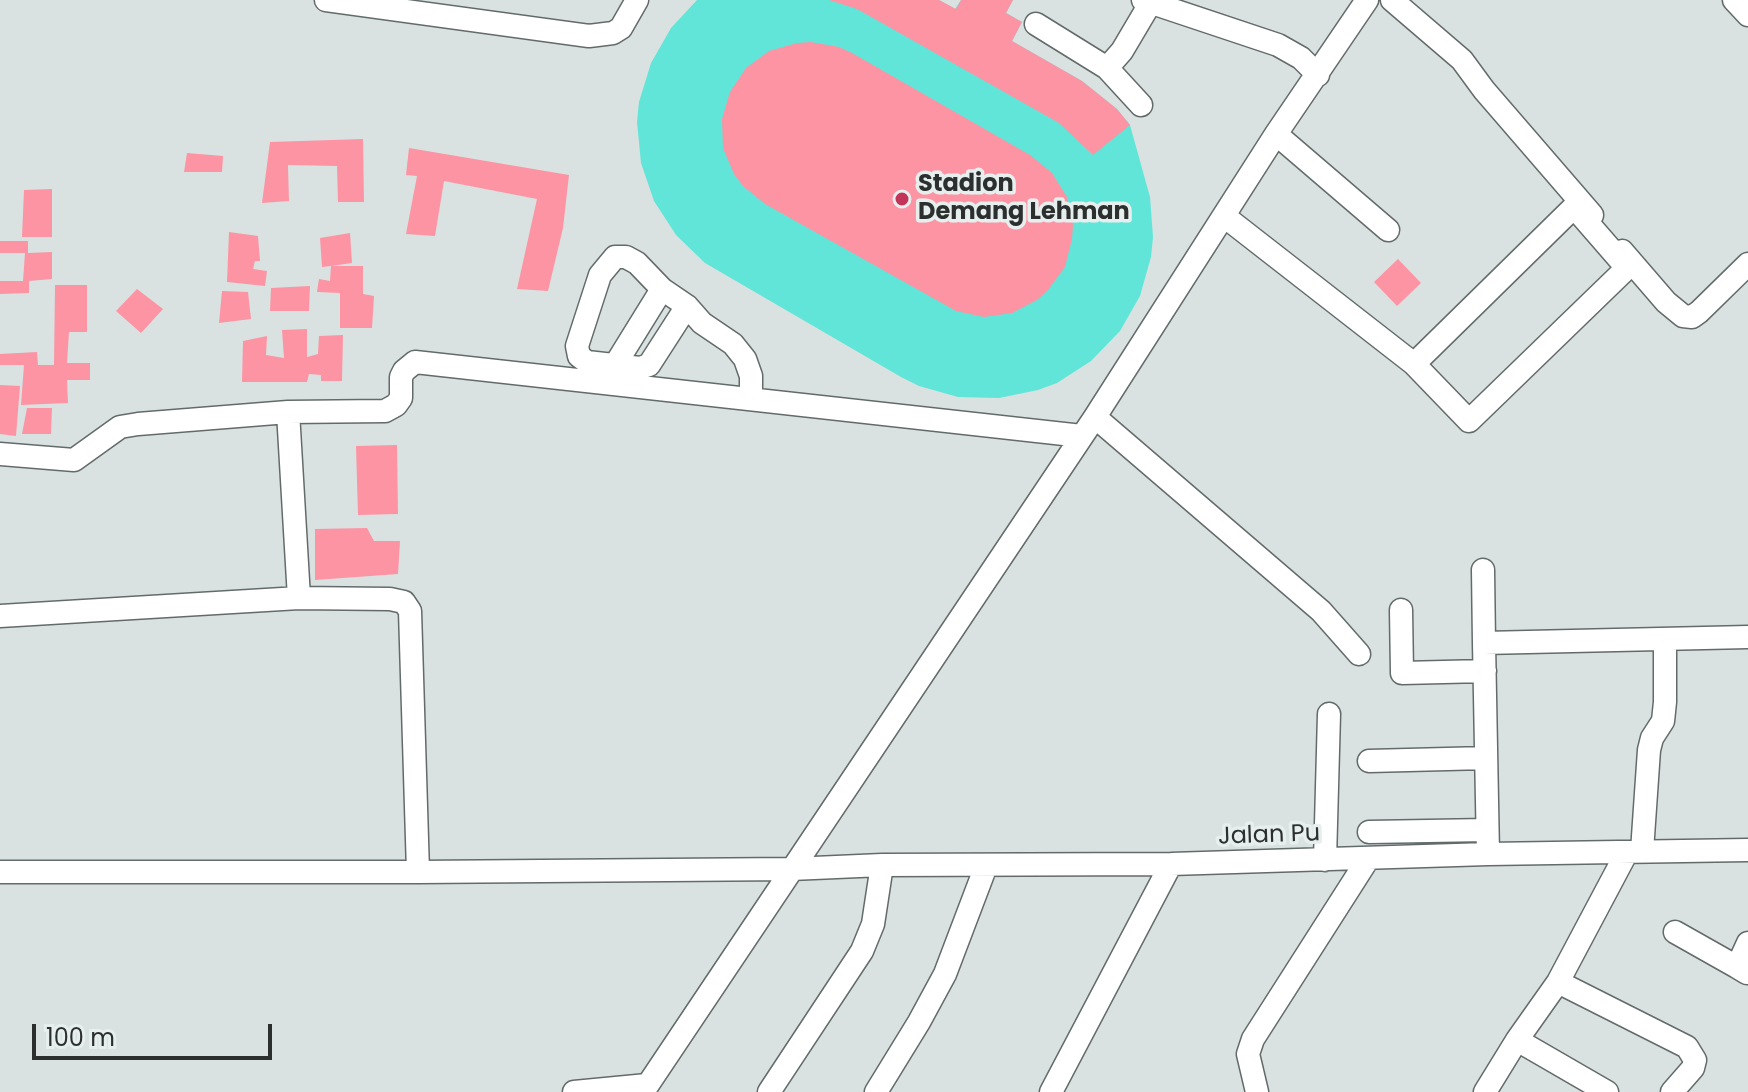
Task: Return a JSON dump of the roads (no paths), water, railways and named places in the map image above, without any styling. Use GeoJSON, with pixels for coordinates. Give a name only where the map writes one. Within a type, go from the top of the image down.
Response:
{"type":"FeatureCollection","features":[{"type":"Feature","properties":{"kind":"street"},"geometry":{"type":"LineString","coordinates":[[326,0],[589,36],[613,33],[621,28],[637,0]]}},
{"type":"Feature","properties":{"kind":"street"},"geometry":{"type":"LineString","coordinates":[[574,1092],[649,1090],[791,869],[1095,417],[1276,134],[1367,0]]}},
{"type":"Feature","properties":{"kind":"street"},"geometry":{"type":"LineString","coordinates":[[1392,0],[1462,60],[1632,263],[1666,302],[1683,316],[1692,317],[1699,312],[1748,264]]}},
{"type":"Feature","properties":{"kind":"street"},"geometry":{"type":"LineString","coordinates":[[1734,0],[1748,15]]}},
{"type":"Feature","properties":{"kind":"street"},"geometry":{"type":"LineString","coordinates":[[1107,68],[1122,51],[1147,1],[1278,45],[1301,58],[1318,75]]}},
{"type":"Feature","properties":{"kind":"street"},"geometry":{"type":"LineString","coordinates":[[1036,24],[1107,68],[1141,105]]}},
{"type":"Feature","properties":{"kind":"street"},"geometry":{"type":"LineString","coordinates":[[1276,134],[1388,230]]}},
{"type":"Feature","properties":{"kind":"street"},"geometry":{"type":"LineString","coordinates":[[1224,216],[1414,364],[1469,421],[1627,268],[1574,207],[1414,364]]}},
{"type":"Feature","properties":{"kind":"street"},"geometry":{"type":"LineString","coordinates":[[687,306],[649,365],[640,368],[587,362],[579,356],[577,346],[600,275],[615,257],[626,257],[637,263],[662,289],[687,306],[702,323],[733,344],[745,359],[751,376],[751,399]]}},
{"type":"Feature","properties":{"kind":"street"},"geometry":{"type":"LineString","coordinates":[[615,365],[662,289]]}},
{"type":"Feature","properties":{"kind":"street"},"geometry":{"type":"LineString","coordinates":[[0,454],[74,460],[120,427],[288,412],[385,411],[401,398],[401,377],[415,362],[1082,436]]}},
{"type":"Feature","properties":{"kind":"street"},"geometry":{"type":"LineString","coordinates":[[288,412],[299,598]]}},
{"type":"Feature","properties":{"kind":"street"},"geometry":{"type":"LineString","coordinates":[[1095,417],[1321,611],[1359,654]]}},
{"type":"Feature","properties":{"kind":"street"},"geometry":{"type":"LineString","coordinates":[[1483,570],[1488,854]]}},
{"type":"Feature","properties":{"kind":"street"},"geometry":{"type":"LineString","coordinates":[[0,616],[299,598],[390,599],[404,602],[410,611],[418,872]]}},
{"type":"Feature","properties":{"kind":"street"},"geometry":{"type":"LineString","coordinates":[[1401,610],[1402,673],[1485,671]]}},
{"type":"Feature","properties":{"kind":"street"},"geometry":{"type":"LineString","coordinates":[[1484,643],[1748,637]]}},
{"type":"Feature","properties":{"kind":"street"},"geometry":{"type":"LineString","coordinates":[[1485,1092],[1558,982],[1635,852],[1649,750],[1664,717],[1665,639]]}},
{"type":"Feature","properties":{"kind":"street"},"geometry":{"type":"LineString","coordinates":[[1325,860],[1329,714]]}},
{"type":"Feature","properties":{"kind":"street"},"geometry":{"type":"LineString","coordinates":[[1369,761],[1486,758]]}},
{"type":"Feature","properties":{"kind":"street"},"geometry":{"type":"LineString","coordinates":[[1369,832],[1487,830]]}},
{"type":"Feature","properties":{"kind":"street","name":"Jalan Pu"},"geometry":{"type":"LineString","coordinates":[[0,872],[791,869],[882,865],[1171,864],[1748,850]]}},
{"type":"Feature","properties":{"kind":"street"},"geometry":{"type":"LineString","coordinates":[[1257,1092],[1248,1054],[1253,1039],[1368,859]]}},
{"type":"Feature","properties":{"kind":"street"},"geometry":{"type":"LineString","coordinates":[[1051,1092],[1171,864]]}},
{"type":"Feature","properties":{"kind":"street"},"geometry":{"type":"LineString","coordinates":[[769,1092],[862,951],[873,924],[882,865]]}},
{"type":"Feature","properties":{"kind":"street"},"geometry":{"type":"LineString","coordinates":[[876,1092],[945,974],[986,866]]}},
{"type":"Feature","properties":{"kind":"street"},"geometry":{"type":"LineString","coordinates":[[1675,932],[1742,970],[1748,943]]}},
{"type":"Feature","properties":{"kind":"street"},"geometry":{"type":"LineString","coordinates":[[1558,982],[1687,1047],[1695,1060],[1693,1068],[1672,1092]]}},
{"type":"Feature","properties":{"kind":"street"},"geometry":{"type":"LineString","coordinates":[[1517,1040],[1607,1092]]}},
{"type":"Feature","properties":{"kind":"place","name":"Stadion Demang Lehman"},"geometry":{"type":"Point","coordinates":[902,199]}}]}
